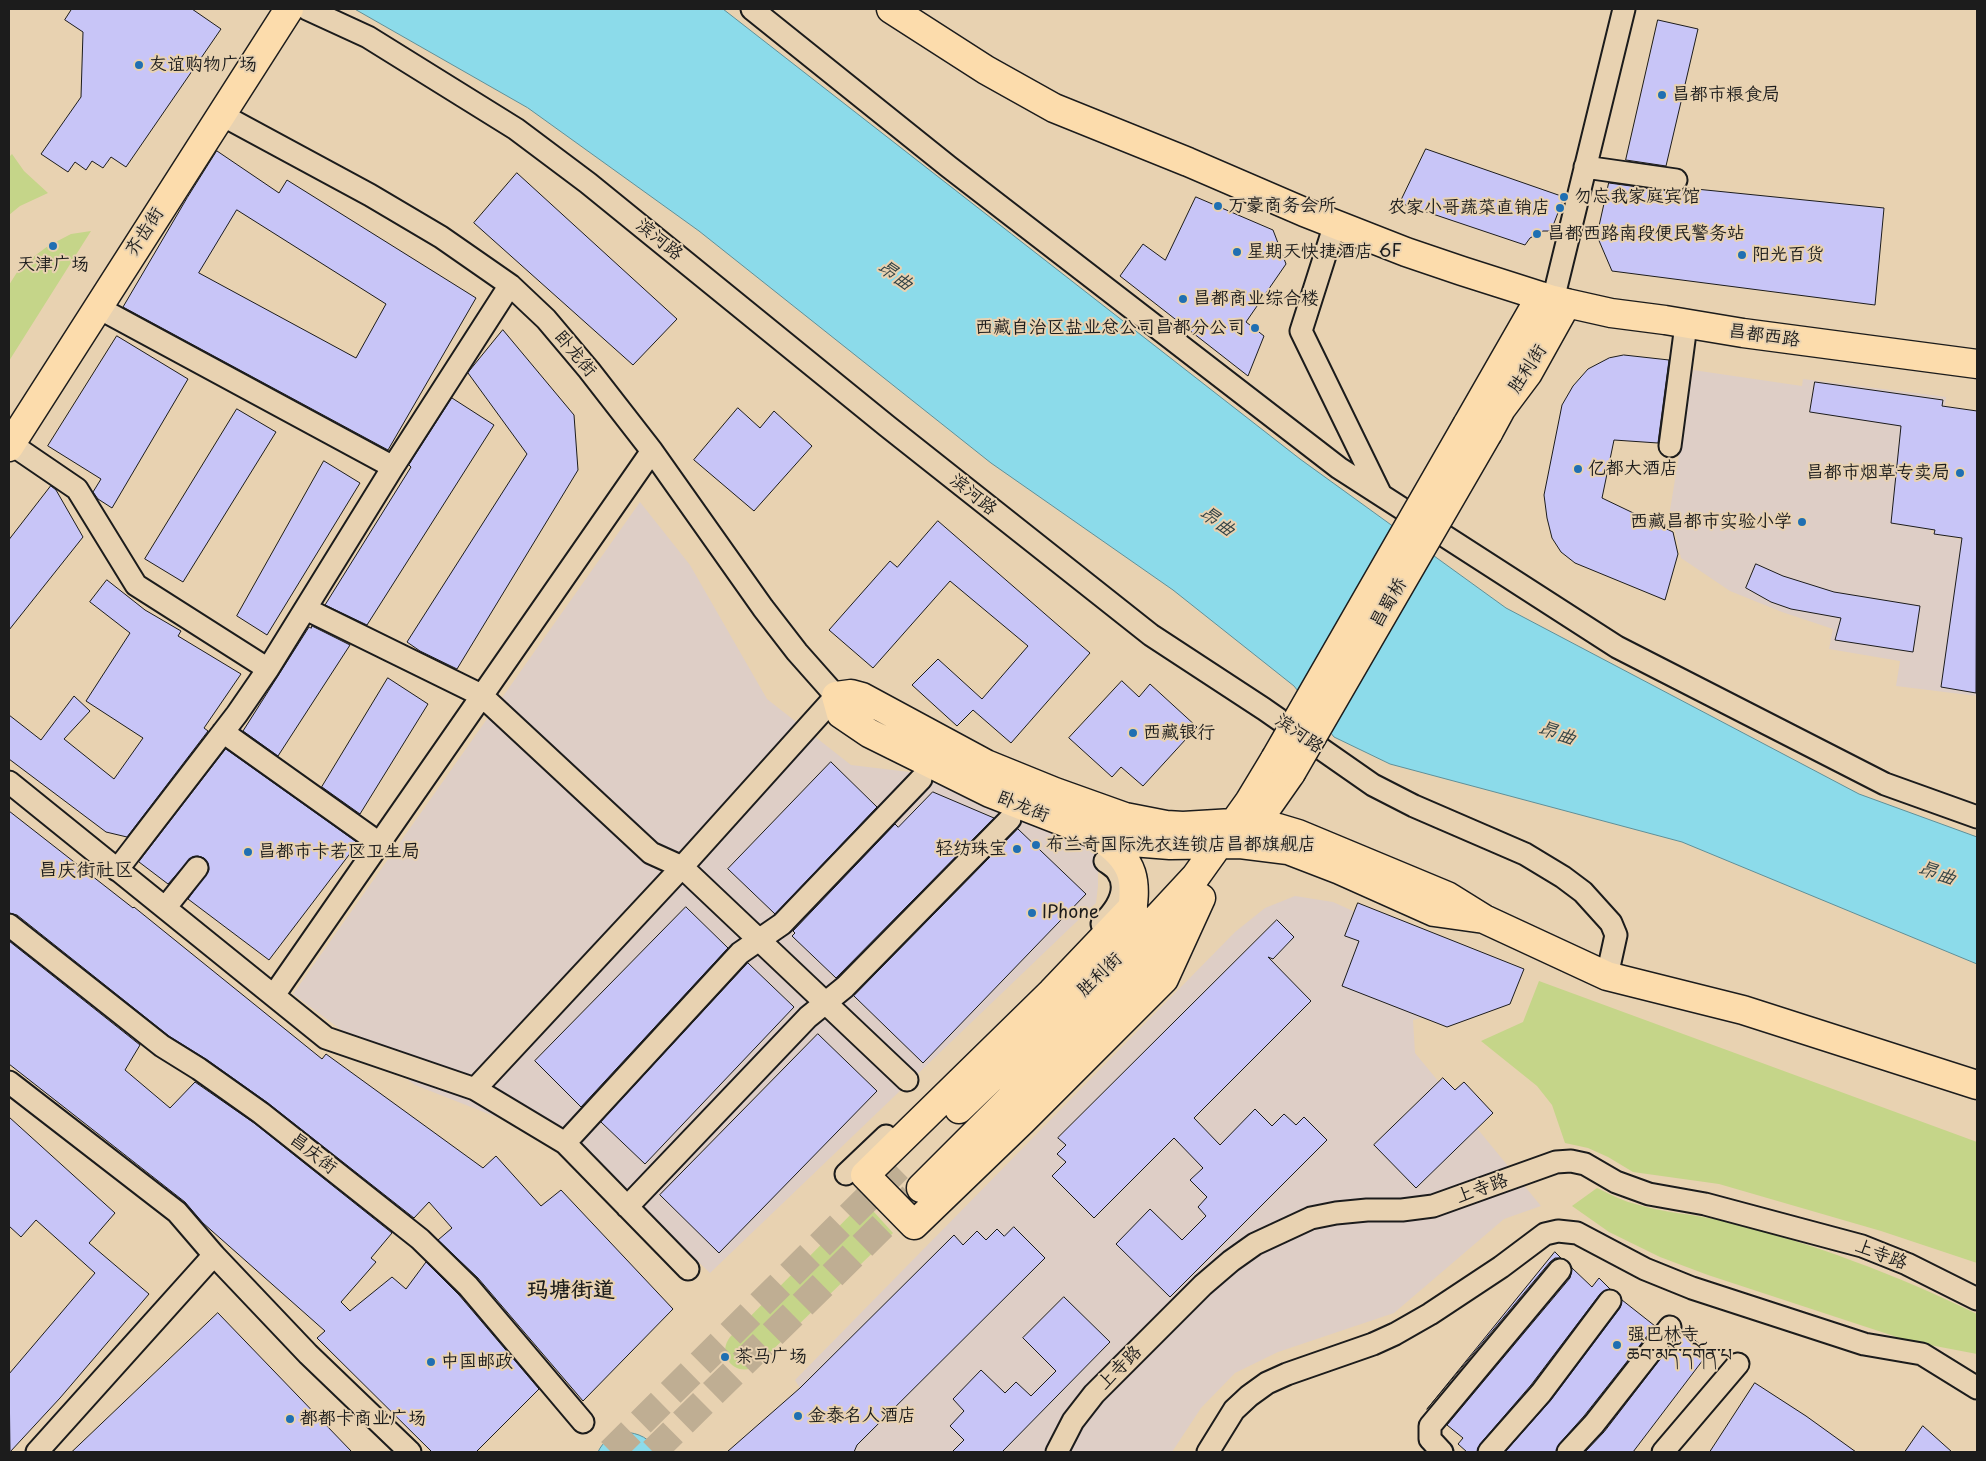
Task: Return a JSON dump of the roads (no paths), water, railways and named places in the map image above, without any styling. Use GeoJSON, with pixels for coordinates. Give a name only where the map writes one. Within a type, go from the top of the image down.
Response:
{"type":"FeatureCollection","features":[{"type":"Feature","properties":{"kind":"main road","name":"昌都西路"},"geometry":{"type":"LineString","coordinates":[[891,9],[986,70],[1054,108],[1406,252],[1554,300],[1610,313],[1977,364]]}},
{"type":"Feature","properties":{"kind":"main road","name":"齐齿街"},"geometry":{"type":"LineString","coordinates":[[10,445],[222,115],[293,12]]}},
{"type":"Feature","properties":{"kind":"main road","name":"胜利街"},"geometry":{"type":"LineString","coordinates":[[1477,429],[1501,409],[1528,373],[1554,300]]}},
{"type":"Feature","properties":{"kind":"main road","name":"昌蜀桥"},"geometry":{"type":"LineString","coordinates":[[1283,766],[1477,429]]}},
{"type":"Feature","properties":{"kind":"main road","name":"卧龙街"},"geometry":{"type":"LineString","coordinates":[[851,694],[862,697],[986,764],[1055,792],[1124,816],[1166,825],[1237,834],[1132,842],[1095,834],[990,793],[869,733],[841,714],[836,696],[851,694]]}},
{"type":"Feature","properties":{"kind":"main road","name":"胜利街"},"geometry":{"type":"LineString","coordinates":[[921,1188],[1137,972],[1201,898],[1237,834],[1283,766]]}},
{"type":"Feature","properties":{"kind":"main road"},"geometry":{"type":"LineString","coordinates":[[1237,834],[1278,828],[1330,846],[1447,896],[1484,919],[1607,976],[1743,1010],[1977,1085]]}},
{"type":"Feature","properties":{"kind":"main road"},"geometry":{"type":"LineString","coordinates":[[1095,834],[1121,853],[1127,862],[1133,878],[1133,907],[1123,946],[1112,963]]}},
{"type":"Feature","properties":{"kind":"main road","name":"胜利街"},"geometry":{"type":"LineString","coordinates":[[898,1168],[1112,963],[1237,834]]}},
{"type":"Feature","properties":{"kind":"main road"},"geometry":{"type":"LineString","coordinates":[[1133,907],[1052,992],[865,1175],[914,1225],[1023,1120],[1164,979],[1201,898]]}},
{"type":"Feature","properties":{"kind":"street"},"geometry":{"type":"LineString","coordinates":[[752,9],[964,179],[1339,468],[1617,647],[1885,784],[1977,818]]}},
{"type":"Feature","properties":{"kind":"street"},"geometry":{"type":"LineString","coordinates":[[1554,300],[1624,9]]}},
{"type":"Feature","properties":{"kind":"street","name":"滨河路"},"geometry":{"type":"LineString","coordinates":[[293,12],[368,37],[516,129],[588,183],[887,426],[1150,635],[1264,709],[1373,785],[1414,806],[1525,854],[1563,877],[1583,892],[1611,923],[1616,935],[1607,976]]}},
{"type":"Feature","properties":{"kind":"street","name":"卧龙街"},"geometry":{"type":"LineString","coordinates":[[222,115],[370,195],[441,237],[510,285],[558,334],[589,370],[652,451],[763,608],[797,652],[836,696]]}},
{"type":"Feature","properties":{"kind":"street"},"geometry":{"type":"LineString","coordinates":[[1585,167],[1676,180]]}},
{"type":"Feature","properties":{"kind":"street"},"geometry":{"type":"LineString","coordinates":[[1334,224],[1301,331],[1381,495]]}},
{"type":"Feature","properties":{"kind":"street"},"geometry":{"type":"LineString","coordinates":[[117,870],[223,732],[268,669],[393,466],[510,285]]}},
{"type":"Feature","properties":{"kind":"street"},"geometry":{"type":"LineString","coordinates":[[97,307],[393,466]]}},
{"type":"Feature","properties":{"kind":"street"},"geometry":{"type":"LineString","coordinates":[[1670,446],[1686,325]]}},
{"type":"Feature","properties":{"kind":"street"},"geometry":{"type":"LineString","coordinates":[[10,445],[77,489],[136,585],[268,669]]}},
{"type":"Feature","properties":{"kind":"street"},"geometry":{"type":"LineString","coordinates":[[274,995],[652,451]]}},
{"type":"Feature","properties":{"kind":"street"},"geometry":{"type":"LineString","coordinates":[[306,609],[481,695],[651,854],[682,867],[908,1080]]}},
{"type":"Feature","properties":{"kind":"street"},"geometry":{"type":"LineString","coordinates":[[475,1089],[682,867],[836,696]]}},
{"type":"Feature","properties":{"kind":"street"},"geometry":{"type":"LineString","coordinates":[[223,732],[379,843]]}},
{"type":"Feature","properties":{"kind":"street"},"geometry":{"type":"LineString","coordinates":[[565,1143],[740,953],[759,938],[782,924],[921,779]]}},
{"type":"Feature","properties":{"kind":"street"},"geometry":{"type":"LineString","coordinates":[[9,782],[326,1038],[475,1089],[565,1143],[688,1269]]}},
{"type":"Feature","properties":{"kind":"street"},"geometry":{"type":"LineString","coordinates":[[627,1207],[808,1016],[845,987],[1010,819]]}},
{"type":"Feature","properties":{"kind":"street"},"geometry":{"type":"LineString","coordinates":[[846,1174],[926,1099],[1110,916],[1122,896],[1122,884],[1117,871],[1105,860]]}},
{"type":"Feature","properties":{"kind":"street"},"geometry":{"type":"LineString","coordinates":[[166,908],[197,868]]}},
{"type":"Feature","properties":{"kind":"street","name":"昌庆街"},"geometry":{"type":"LineString","coordinates":[[9,925],[162,1046],[199,1069],[261,1113],[420,1239],[468,1286],[583,1422]]}},
{"type":"Feature","properties":{"kind":"street"},"geometry":{"type":"LineString","coordinates":[[9,1082],[176,1212],[308,1354],[410,1452]]}},
{"type":"Feature","properties":{"kind":"street","name":"上寺路"},"geometry":{"type":"LineString","coordinates":[[1057,1452],[1073,1421],[1094,1394],[1203,1285],[1231,1261],[1256,1244],[1311,1218],[1336,1213],[1367,1210],[1402,1210],[1432,1206],[1556,1162],[1571,1160],[1585,1164],[1616,1182],[1649,1194],[1705,1204],[1862,1246],[1907,1264],[1977,1299]]}},
{"type":"Feature","properties":{"kind":"street"},"geometry":{"type":"LineString","coordinates":[[1208,1452],[1234,1410],[1267,1383],[1395,1334],[1430,1314],[1501,1267],[1545,1234],[1558,1231],[1577,1233],[1645,1269],[1692,1288],[1864,1344],[1922,1354],[1977,1372]]}},
{"type":"Feature","properties":{"kind":"street"},"geometry":{"type":"LineString","coordinates":[[37,1452],[214,1255]]}},
{"type":"Feature","properties":{"kind":"street"},"geometry":{"type":"LineString","coordinates":[[1442,1452],[1430,1439],[1430,1426],[1560,1270]]}},
{"type":"Feature","properties":{"kind":"street"},"geometry":{"type":"LineString","coordinates":[[1489,1452],[1541,1393],[1610,1301]]}},
{"type":"Feature","properties":{"kind":"street"},"geometry":{"type":"LineString","coordinates":[[1568,1452],[1594,1424],[1670,1327]]}},
{"type":"Feature","properties":{"kind":"street"},"geometry":{"type":"LineString","coordinates":[[1922,1354],[1977,1388]]}},
{"type":"Feature","properties":{"kind":"street"},"geometry":{"type":"LineString","coordinates":[[1663,1452],[1738,1364]]}},
{"type":"Feature","properties":{"kind":"water","name":"昂曲"},"geometry":{"type":"Polygon","coordinates":[[[355,9],[723,9],[1300,459],[1506,608],[1859,794],[1977,837],[1977,964],[1682,842],[1390,764],[1334,737],[1294,686],[1173,590],[991,463],[699,231],[528,108],[355,9]]]}},
{"type":"Feature","properties":{"kind":"water"},"geometry":{"type":"Polygon","coordinates":[[[624,1432],[644,1437],[657,1452],[598,1452],[608,1439],[624,1432]]]}},
{"type":"Feature","properties":{"kind":"tunnel"},"geometry":{"type":"LineString","coordinates":[[611,1452],[898,1168]]}},
{"type":"Feature","properties":{"kind":"tunnel"},"geometry":{"type":"LineString","coordinates":[[653,1452],[921,1188]]}},
{"type":"Feature","properties":{"kind":"place","name":"友谊购物广场"},"geometry":{"type":"Point","coordinates":[139,65]}},
{"type":"Feature","properties":{"kind":"place","name":"昌都市粮食局"},"geometry":{"type":"Point","coordinates":[1662,95]}},
{"type":"Feature","properties":{"kind":"place","name":"勿忘我家庭宾馆"},"geometry":{"type":"Point","coordinates":[1564,197]}},
{"type":"Feature","properties":{"kind":"place","name":"万豪商务会所"},"geometry":{"type":"Point","coordinates":[1218,206]}},
{"type":"Feature","properties":{"kind":"place","name":"农家小哥蔬菜直销店"},"geometry":{"type":"Point","coordinates":[1560,208]}},
{"type":"Feature","properties":{"kind":"place","name":"昌都西路南段便民警务站"},"geometry":{"type":"Point","coordinates":[1537,234]}},
{"type":"Feature","properties":{"kind":"place","name":"天津广场"},"geometry":{"type":"Point","coordinates":[53,246]}},
{"type":"Feature","properties":{"kind":"place","name":"星期天快捷酒店 6F"},"geometry":{"type":"Point","coordinates":[1237,252]}},
{"type":"Feature","properties":{"kind":"place","name":"阳光百货"},"geometry":{"type":"Point","coordinates":[1742,255]}},
{"type":"Feature","properties":{"kind":"place","name":"昌都商业综合楼"},"geometry":{"type":"Point","coordinates":[1183,299]}},
{"type":"Feature","properties":{"kind":"place","name":"西藏自治区盐业总公司昌都分公司"},"geometry":{"type":"Point","coordinates":[1255,328]}},
{"type":"Feature","properties":{"kind":"place","name":"亿都大酒店"},"geometry":{"type":"Point","coordinates":[1578,469]}},
{"type":"Feature","properties":{"kind":"place","name":"昌都市烟草专卖局"},"geometry":{"type":"Point","coordinates":[1960,473]}},
{"type":"Feature","properties":{"kind":"place","name":"西藏昌都市实验小学"},"geometry":{"type":"Point","coordinates":[1802,522]}},
{"type":"Feature","properties":{"kind":"place","name":"西藏银行"},"geometry":{"type":"Point","coordinates":[1133,733]}},
{"type":"Feature","properties":{"kind":"place","name":"布兰奇国际洗衣连锁店昌都旗舰店"},"geometry":{"type":"Point","coordinates":[1036,845]}},
{"type":"Feature","properties":{"kind":"place","name":"轻纺珠宝"},"geometry":{"type":"Point","coordinates":[1017,849]}},
{"type":"Feature","properties":{"kind":"place","name":"昌都市卡若区卫生局"},"geometry":{"type":"Point","coordinates":[248,852]}},
{"type":"Feature","properties":{"kind":"place","name":"IPhone"},"geometry":{"type":"Point","coordinates":[1032,913]}},
{"type":"Feature","properties":{"kind":"place","name":"强巴林寺 ཆབ་མདོ་དགོན་པ"},"geometry":{"type":"Point","coordinates":[1617,1345]}},
{"type":"Feature","properties":{"kind":"place","name":"茶马广场"},"geometry":{"type":"Point","coordinates":[725,1357]}},
{"type":"Feature","properties":{"kind":"place","name":"中国邮政"},"geometry":{"type":"Point","coordinates":[431,1362]}},
{"type":"Feature","properties":{"kind":"place","name":"金泰名人酒店"},"geometry":{"type":"Point","coordinates":[798,1416]}},
{"type":"Feature","properties":{"kind":"place","name":"都都卡商业广场"},"geometry":{"type":"Point","coordinates":[290,1419]}},
{"type":"Feature","properties":{"kind":"district","name":"昌庆街社区"},"geometry":{"type":"Point","coordinates":[86,871]}},
{"type":"Feature","properties":{"kind":"district","name":"玛塘街道"},"geometry":{"type":"Point","coordinates":[571,1291]}}]}
